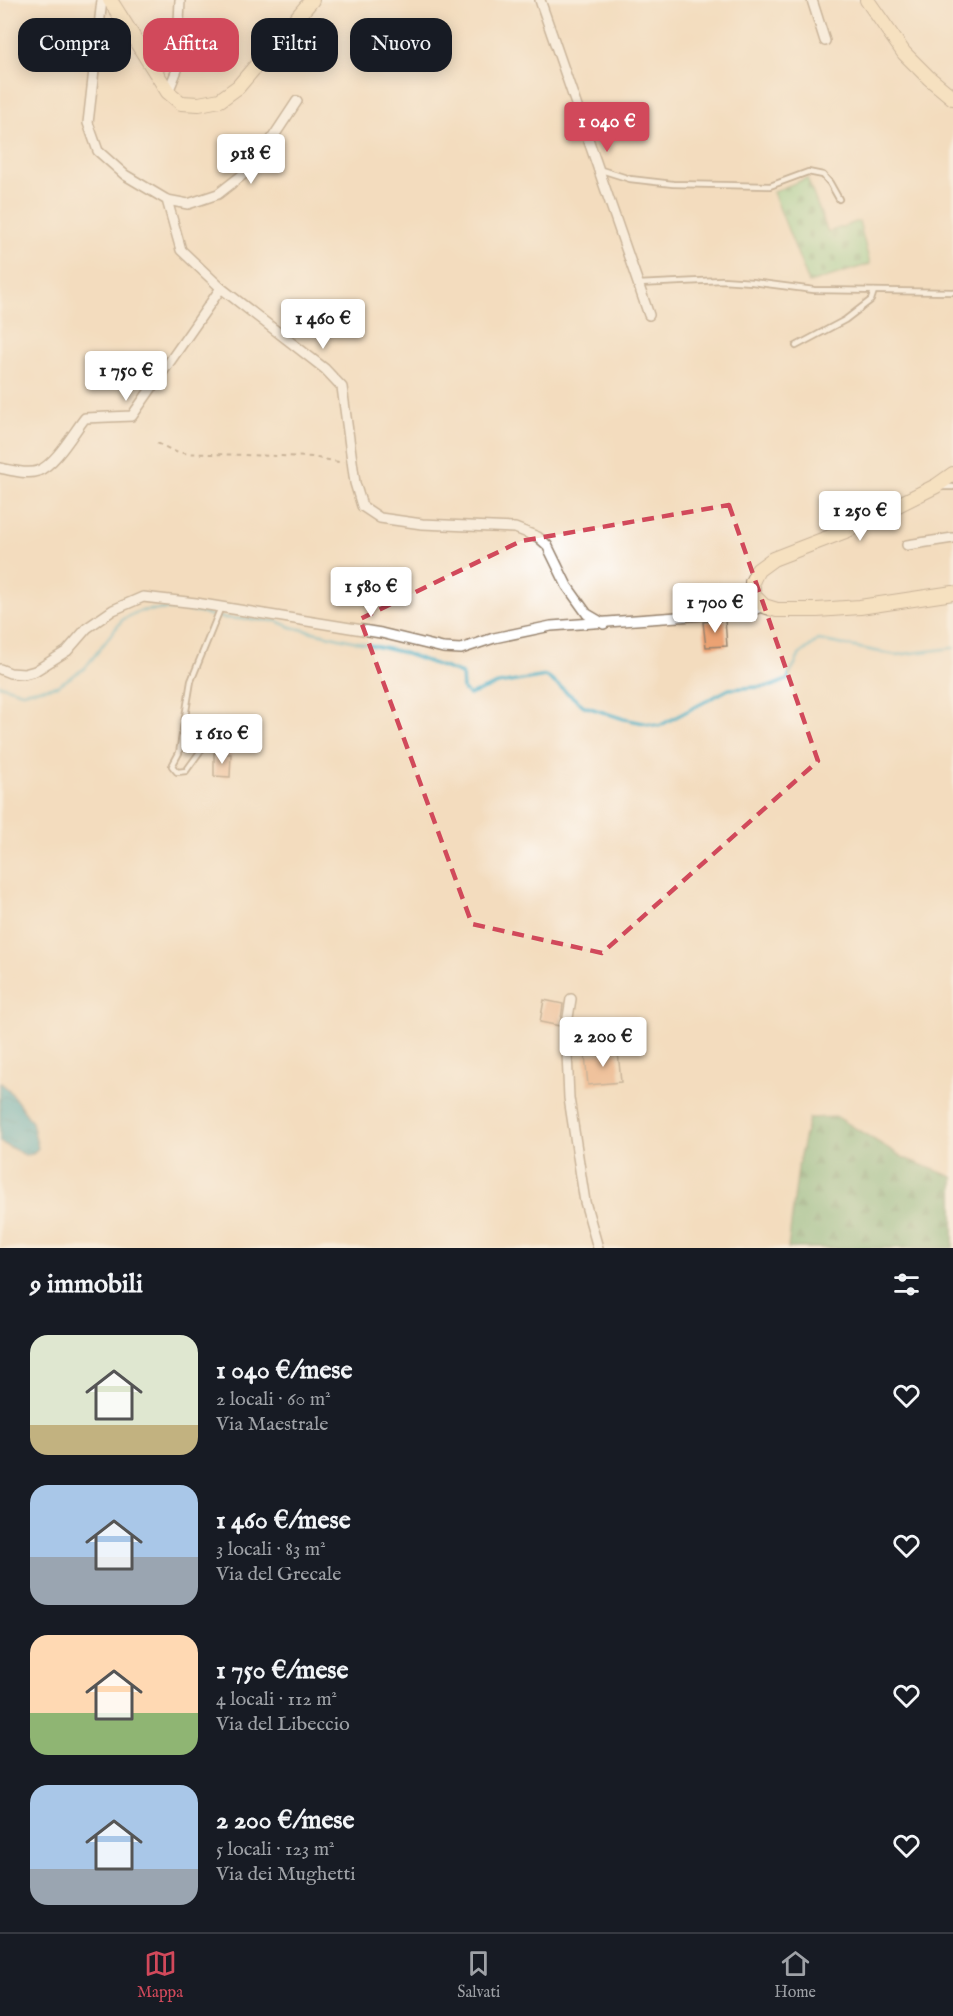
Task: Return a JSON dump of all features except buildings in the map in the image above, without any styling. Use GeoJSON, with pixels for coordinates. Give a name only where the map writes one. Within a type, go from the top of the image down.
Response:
{"type":"FeatureCollection","features":[{"type":"Feature","properties":{"kind":"street"},"geometry":{"type":"LineString","coordinates":[[102,0],[88,123],[98,151],[125,175],[166,200],[188,204],[218,194],[254,166],[297,101]]}},
{"type":"Feature","properties":{"kind":"street"},"geometry":{"type":"LineString","coordinates":[[110,0],[168,92],[182,104],[220,100],[238,87],[312,0]]}},
{"type":"Feature","properties":{"kind":"street"},"geometry":{"type":"LineString","coordinates":[[168,92],[177,70],[180,0]]}},
{"type":"Feature","properties":{"kind":"street"},"geometry":{"type":"LineString","coordinates":[[540,0],[649,315]]}},
{"type":"Feature","properties":{"kind":"street"},"geometry":{"type":"LineString","coordinates":[[812,0],[825,41]]}},
{"type":"Feature","properties":{"kind":"street"},"geometry":{"type":"LineString","coordinates":[[867,0],[903,53],[953,98]]}},
{"type":"Feature","properties":{"kind":"street"},"geometry":{"type":"LineString","coordinates":[[166,200],[181,250],[220,288],[325,369],[342,387],[355,483],[362,506],[380,518],[422,524],[515,528],[538,537],[547,545],[567,586],[587,614],[604,624]]}},
{"type":"Feature","properties":{"kind":"street"},"geometry":{"type":"LineString","coordinates":[[0,468],[14,471],[37,471],[56,457],[85,418],[132,416],[220,288]]}},
{"type":"Feature","properties":{"kind":"street"},"geometry":{"type":"LineString","coordinates":[[953,474],[936,486],[848,530],[773,559],[758,570],[752,582],[754,596],[764,606],[777,610],[860,607],[953,593]]}},
{"type":"Feature","properties":{"kind":"street"},"geometry":{"type":"LineString","coordinates":[[907,545],[953,538]]}},
{"type":"Feature","properties":{"kind":"street"},"geometry":{"type":"LineString","coordinates":[[0,669],[17,673],[35,671],[67,651],[87,628],[113,610],[143,597],[381,633],[443,648],[461,649],[494,638],[551,626],[748,612],[764,606]]}},
{"type":"Feature","properties":{"kind":"street"},"geometry":{"type":"LineString","coordinates":[[571,999],[566,1030],[569,1098],[585,1203],[598,1248]]}},
{"type":"Feature","properties":{"kind":"lane"},"geometry":{"type":"LineString","coordinates":[[598,169],[630,179],[673,184],[770,186],[808,172],[823,175],[831,183],[839,199]]}},
{"type":"Feature","properties":{"kind":"lane"},"geometry":{"type":"LineString","coordinates":[[638,284],[722,280],[814,290],[953,292]]}},
{"type":"Feature","properties":{"kind":"lane"},"geometry":{"type":"LineString","coordinates":[[796,346],[845,320],[871,300],[874,291]]}},
{"type":"Feature","properties":{"kind":"lane"},"geometry":{"type":"LineString","coordinates":[[936,486],[953,487]]}},
{"type":"Feature","properties":{"kind":"lane"},"geometry":{"type":"LineString","coordinates":[[221,607],[191,681],[179,753],[172,766],[177,772],[186,771],[209,739],[218,736],[235,741]]}},
{"type":"Feature","properties":{"kind":"path"},"geometry":{"type":"LineString","coordinates":[[157,443],[178,453],[312,457],[352,464]]}},
{"type":"Feature","properties":{"kind":"highlighted area"},"geometry":{"type":"Polygon","coordinates":[[[729,505],[818,761],[602,953],[472,924],[360,619],[521,541],[729,505]]]}},
{"type":"Feature","properties":{"kind":"green space"},"geometry":{"type":"Polygon","coordinates":[[[807,178],[828,232],[859,221],[870,264],[809,283],[773,192],[807,178]]]}},
{"type":"Feature","properties":{"kind":"green space"},"geometry":{"type":"Polygon","coordinates":[[[837,1117],[904,1158],[953,1177],[953,1248],[788,1248],[799,1160],[809,1118],[837,1117]]]}},
{"type":"Feature","properties":{"kind":"water"},"geometry":{"type":"Polygon","coordinates":[[[0,1082],[9,1090],[32,1122],[38,1148],[33,1154],[25,1155],[0,1142],[0,1082]]]}},
{"type":"Feature","properties":{"kind":"waterway"},"geometry":{"type":"LineString","coordinates":[[0,685],[22,692],[57,686],[85,668],[123,619],[140,611],[167,609],[187,610],[223,618],[277,621],[291,627],[401,652],[462,674],[463,689],[469,695],[498,684],[546,676],[584,706],[624,719],[659,726],[729,689],[772,686],[787,680],[800,654],[818,640],[896,655],[953,648]]}}]}
